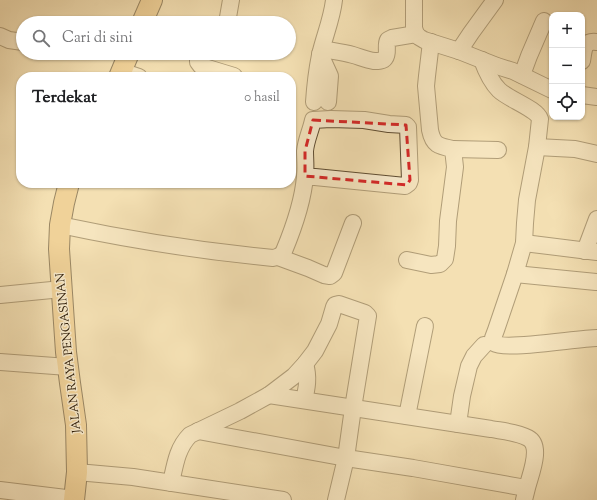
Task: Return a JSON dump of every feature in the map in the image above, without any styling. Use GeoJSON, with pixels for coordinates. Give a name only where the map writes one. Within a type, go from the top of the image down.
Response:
{"type":"FeatureCollection","features":[{"type":"Feature","properties":{"kind":"main road"},"geometry":{"type":"LineString","coordinates":[[145,16],[152,0]]}},
{"type":"Feature","properties":{"kind":"main road"},"geometry":{"type":"LineString","coordinates":[[126,72],[128,60]]}},
{"type":"Feature","properties":{"kind":"main road","name":"JALAN RAYA PENGASINAN"},"geometry":{"type":"LineString","coordinates":[[68,188],[60,225],[59,249],[68,367],[76,426],[77,472],[74,499]]}},
{"type":"Feature","properties":{"kind":"street"},"geometry":{"type":"LineString","coordinates":[[228,16],[231,0]]}},
{"type":"Feature","properties":{"kind":"street"},"geometry":{"type":"LineString","coordinates":[[321,102],[315,92],[321,51],[334,0]]}},
{"type":"Feature","properties":{"kind":"street"},"geometry":{"type":"LineString","coordinates":[[414,0],[414,28],[419,37],[513,71],[549,88]]}},
{"type":"Feature","properties":{"kind":"street"},"geometry":{"type":"LineString","coordinates":[[459,51],[495,0]]}},
{"type":"Feature","properties":{"kind":"street"},"geometry":{"type":"LineString","coordinates":[[522,75],[544,21]]}},
{"type":"Feature","properties":{"kind":"street"},"geometry":{"type":"LineString","coordinates":[[321,51],[352,54],[368,60],[382,60],[385,59],[386,56],[386,43],[388,40],[416,34]]}},
{"type":"Feature","properties":{"kind":"street"},"geometry":{"type":"LineString","coordinates":[[0,36],[16,41]]}},
{"type":"Feature","properties":{"kind":"street"},"geometry":{"type":"LineString","coordinates":[[431,42],[426,86],[430,130],[434,142],[438,146],[453,149],[498,150]]}},
{"type":"Feature","properties":{"kind":"street"},"geometry":{"type":"LineString","coordinates":[[584,48],[586,44],[590,42],[597,42]]}},
{"type":"Feature","properties":{"kind":"street"},"geometry":{"type":"LineString","coordinates":[[198,60],[200,66],[220,72]]}},
{"type":"Feature","properties":{"kind":"street"},"geometry":{"type":"LineString","coordinates":[[482,60],[499,90],[540,116],[537,147],[524,223],[524,243],[493,341],[495,344],[513,346],[597,338]]}},
{"type":"Feature","properties":{"kind":"street"},"geometry":{"type":"LineString","coordinates":[[585,95],[597,97]]}},
{"type":"Feature","properties":{"kind":"street"},"geometry":{"type":"LineString","coordinates":[[278,257],[284,251],[300,208],[305,176],[306,143],[313,120],[364,120],[406,125],[408,127],[410,180],[409,183],[404,186],[305,176]]}},
{"type":"Feature","properties":{"kind":"street"},"geometry":{"type":"LineString","coordinates":[[537,147],[574,149],[597,154]]}},
{"type":"Feature","properties":{"kind":"street"},"geometry":{"type":"LineString","coordinates":[[407,260],[431,265],[440,264],[444,259],[447,246],[448,221],[455,167],[453,149]]}},
{"type":"Feature","properties":{"kind":"street"},"geometry":{"type":"LineString","coordinates":[[524,243],[591,252],[597,219]]}},
{"type":"Feature","properties":{"kind":"street"},"geometry":{"type":"LineString","coordinates":[[60,225],[188,248],[267,258],[278,257],[330,276],[334,272],[353,223]]}},
{"type":"Feature","properties":{"kind":"street"},"geometry":{"type":"LineString","coordinates":[[514,274],[596,282]]}},
{"type":"Feature","properties":{"kind":"street"},"geometry":{"type":"LineString","coordinates":[[0,295],[62,288]]}},
{"type":"Feature","properties":{"kind":"street"},"geometry":{"type":"LineString","coordinates":[[171,483],[175,461],[183,444],[190,435],[240,411],[269,394],[294,376],[315,352],[329,324],[335,305],[338,304],[368,315],[368,318],[352,408],[346,458],[336,500]]}},
{"type":"Feature","properties":{"kind":"street"},"geometry":{"type":"LineString","coordinates":[[407,416],[425,326]]}},
{"type":"Feature","properties":{"kind":"street"},"geometry":{"type":"LineString","coordinates":[[458,424],[462,396],[469,366],[474,356],[484,345]]}},
{"type":"Feature","properties":{"kind":"street"},"geometry":{"type":"LineString","coordinates":[[0,362],[68,367]]}},
{"type":"Feature","properties":{"kind":"street"},"geometry":{"type":"LineString","coordinates":[[304,400],[308,376],[305,364]]}},
{"type":"Feature","properties":{"kind":"street"},"geometry":{"type":"LineString","coordinates":[[198,431],[346,458],[413,468],[525,494],[535,456],[534,445],[528,438],[516,434],[458,424],[269,394]]}},
{"type":"Feature","properties":{"kind":"street"},"geometry":{"type":"LineString","coordinates":[[77,472],[133,477],[283,500]]}},
{"type":"Feature","properties":{"kind":"street"},"geometry":{"type":"LineString","coordinates":[[0,490],[74,499]]}},
{"type":"Feature","properties":{"kind":"highlighted area"},"geometry":{"type":"Polygon","coordinates":[[[313,120],[406,125],[410,180],[407,185],[305,176],[305,151],[313,120]]]}}]}
